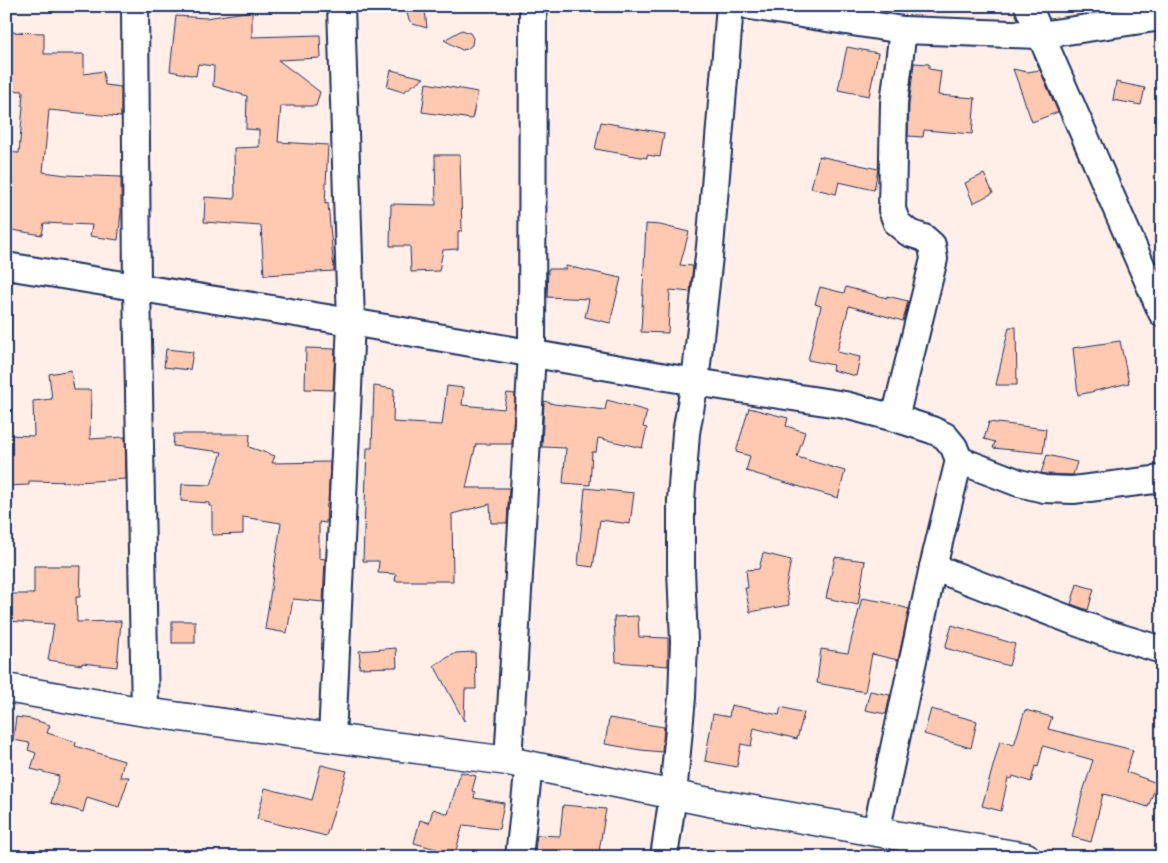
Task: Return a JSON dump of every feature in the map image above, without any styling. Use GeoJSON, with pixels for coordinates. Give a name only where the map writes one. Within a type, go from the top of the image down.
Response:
{"type":"FeatureCollection","features":[{"type":"Feature","properties":{"kind":"main road"},"geometry":{"type":"LineString","coordinates":[[6,688],[145,712],[519,763],[673,795],[987,853],[1026,857]]}},
{"type":"Feature","properties":{"kind":"street"},"geometry":{"type":"LineString","coordinates":[[136,6],[137,286],[145,712]]}},
{"type":"Feature","properties":{"kind":"street"},"geometry":{"type":"LineString","coordinates":[[332,738],[351,322],[341,6]]}},
{"type":"Feature","properties":{"kind":"street"},"geometry":{"type":"LineString","coordinates":[[519,857],[519,763],[532,354],[533,6]]}},
{"type":"Feature","properties":{"kind":"street"},"geometry":{"type":"LineString","coordinates":[[664,857],[673,795],[682,697],[684,642],[681,500],[686,432],[695,382],[710,247],[730,6]]}},
{"type":"Feature","properties":{"kind":"street"},"geometry":{"type":"LineString","coordinates":[[750,6],[902,30],[1040,34],[1162,17]]}},
{"type":"Feature","properties":{"kind":"street"},"geometry":{"type":"LineString","coordinates":[[1028,6],[1162,313]]}},
{"type":"Feature","properties":{"kind":"street"},"geometry":{"type":"LineString","coordinates":[[896,418],[934,259],[932,245],[924,238],[909,232],[897,223],[892,210],[894,103],[902,30]]}},
{"type":"Feature","properties":{"kind":"street"},"geometry":{"type":"LineString","coordinates":[[6,266],[351,322],[695,382],[845,405],[896,418],[945,436],[954,447],[959,460],[933,567],[876,832]]}},
{"type":"Feature","properties":{"kind":"street"},"geometry":{"type":"LineString","coordinates":[[959,460],[1019,483],[1044,489],[1073,490],[1162,478]]}},
{"type":"Feature","properties":{"kind":"street"},"geometry":{"type":"LineString","coordinates":[[933,567],[1102,632],[1162,650]]}},
{"type":"Feature","properties":{"kind":"building"},"geometry":{"type":"Polygon","coordinates":[[[414,6],[419,6],[425,11],[427,28],[413,24],[409,20],[407,13],[414,6]]]}},
{"type":"Feature","properties":{"kind":"building"},"geometry":{"type":"Polygon","coordinates":[[[252,11],[252,37],[320,35],[321,58],[278,60],[320,92],[316,106],[281,106],[278,142],[328,145],[325,204],[328,203],[334,271],[264,275],[261,226],[204,222],[205,197],[235,199],[234,148],[259,147],[259,130],[246,129],[247,96],[213,86],[214,66],[198,64],[196,76],[170,71],[176,16],[206,18],[252,11]]]}},
{"type":"Feature","properties":{"kind":"building"},"geometry":{"type":"Polygon","coordinates":[[[462,30],[470,33],[473,38],[472,45],[467,49],[462,50],[444,40],[462,30]]]}},
{"type":"Feature","properties":{"kind":"building"},"geometry":{"type":"Polygon","coordinates":[[[6,32],[44,33],[44,54],[84,54],[84,74],[103,71],[105,85],[121,87],[121,117],[49,110],[43,172],[66,175],[121,177],[121,212],[118,240],[90,236],[92,225],[44,223],[42,235],[6,229],[6,152],[19,153],[23,91],[6,90],[6,32]]]}},
{"type":"Feature","properties":{"kind":"building"},"geometry":{"type":"Polygon","coordinates":[[[847,47],[878,53],[869,96],[838,90],[847,47]]]}},
{"type":"Feature","properties":{"kind":"building"},"geometry":{"type":"Polygon","coordinates":[[[914,63],[929,64],[929,69],[941,71],[938,95],[975,98],[972,134],[924,130],[923,137],[908,136],[909,104],[914,63]]]}},
{"type":"Feature","properties":{"kind":"building"},"geometry":{"type":"Polygon","coordinates":[[[1013,69],[1027,72],[1040,70],[1058,112],[1032,122],[1013,69]]]}},
{"type":"Feature","properties":{"kind":"building"},"geometry":{"type":"Polygon","coordinates":[[[391,70],[424,78],[403,92],[387,87],[391,70]]]}},
{"type":"Feature","properties":{"kind":"building"},"geometry":{"type":"Polygon","coordinates":[[[1116,82],[1145,88],[1141,105],[1113,100],[1116,82]]]}},
{"type":"Feature","properties":{"kind":"building"},"geometry":{"type":"Polygon","coordinates":[[[426,83],[478,92],[472,119],[422,112],[426,83]]]}},
{"type":"Feature","properties":{"kind":"building"},"geometry":{"type":"Polygon","coordinates":[[[601,122],[664,133],[660,157],[647,155],[647,158],[595,149],[601,122]]]}},
{"type":"Feature","properties":{"kind":"building"},"geometry":{"type":"Polygon","coordinates":[[[435,155],[460,155],[462,231],[458,231],[458,249],[443,250],[439,271],[411,272],[410,246],[390,246],[391,204],[436,205],[435,155]]]}},
{"type":"Feature","properties":{"kind":"building"},"geometry":{"type":"Polygon","coordinates":[[[819,156],[878,169],[874,190],[839,182],[836,194],[811,188],[819,156]]]}},
{"type":"Feature","properties":{"kind":"building"},"geometry":{"type":"Polygon","coordinates":[[[984,174],[993,193],[973,203],[965,183],[984,174]]]}},
{"type":"Feature","properties":{"kind":"building"},"geometry":{"type":"Polygon","coordinates":[[[646,224],[660,225],[689,232],[680,265],[693,266],[690,292],[670,290],[668,333],[641,332],[646,224]]]}},
{"type":"Feature","properties":{"kind":"building"},"geometry":{"type":"Polygon","coordinates":[[[566,266],[621,278],[610,323],[585,317],[589,299],[547,297],[548,269],[566,269],[566,266]]]}},
{"type":"Feature","properties":{"kind":"building"},"geometry":{"type":"Polygon","coordinates":[[[820,287],[844,293],[846,287],[887,298],[887,296],[908,301],[903,321],[849,306],[837,352],[860,357],[856,376],[832,370],[833,365],[808,360],[821,306],[815,304],[820,287]]]}},
{"type":"Feature","properties":{"kind":"building"},"geometry":{"type":"Polygon","coordinates":[[[1009,327],[1016,327],[1017,385],[996,385],[1009,327]]]}},
{"type":"Feature","properties":{"kind":"building"},"geometry":{"type":"Polygon","coordinates":[[[1120,341],[1129,383],[1078,395],[1073,348],[1120,341]]]}},
{"type":"Feature","properties":{"kind":"building"},"geometry":{"type":"Polygon","coordinates":[[[306,348],[335,349],[333,390],[305,389],[306,348]]]}},
{"type":"Feature","properties":{"kind":"building"},"geometry":{"type":"Polygon","coordinates":[[[166,349],[193,352],[190,370],[164,367],[166,349]]]}},
{"type":"Feature","properties":{"kind":"building"},"geometry":{"type":"Polygon","coordinates":[[[71,370],[74,390],[91,390],[90,439],[125,437],[126,479],[76,482],[29,481],[29,485],[6,486],[6,435],[34,436],[33,401],[52,399],[49,374],[71,370]]]}},
{"type":"Feature","properties":{"kind":"building"},"geometry":{"type":"Polygon","coordinates":[[[374,386],[394,389],[393,422],[442,425],[447,386],[464,388],[462,405],[504,409],[507,393],[515,394],[512,444],[476,444],[466,488],[509,488],[507,523],[491,523],[490,504],[452,514],[453,581],[395,581],[396,574],[378,573],[379,561],[363,561],[367,448],[372,448],[374,386]]]}},
{"type":"Feature","properties":{"kind":"building"},"geometry":{"type":"Polygon","coordinates":[[[607,400],[647,411],[643,427],[647,428],[642,448],[598,438],[596,452],[592,452],[590,485],[563,483],[566,448],[542,447],[544,401],[554,404],[605,410],[607,400]]]}},
{"type":"Feature","properties":{"kind":"building"},"geometry":{"type":"Polygon","coordinates":[[[749,408],[788,418],[786,426],[805,432],[797,457],[845,471],[838,498],[746,471],[750,456],[736,452],[749,408]]]}},
{"type":"Feature","properties":{"kind":"building"},"geometry":{"type":"Polygon","coordinates":[[[989,422],[1046,429],[1043,453],[993,448],[995,442],[984,439],[989,422]]]}},
{"type":"Feature","properties":{"kind":"building"},"geometry":{"type":"Polygon","coordinates":[[[174,434],[250,434],[249,447],[275,456],[272,463],[330,462],[326,523],[319,522],[319,558],[325,559],[323,602],[293,599],[287,633],[265,629],[281,523],[243,517],[243,534],[212,535],[212,506],[209,506],[209,503],[181,501],[182,484],[211,485],[222,452],[173,446],[174,434]]]}},
{"type":"Feature","properties":{"kind":"building"},"geometry":{"type":"Polygon","coordinates":[[[1047,455],[1077,462],[1073,475],[1041,473],[1047,455]]]}},
{"type":"Feature","properties":{"kind":"building"},"geometry":{"type":"Polygon","coordinates":[[[585,488],[634,493],[630,524],[600,520],[593,567],[578,565],[585,488]]]}},
{"type":"Feature","properties":{"kind":"building"},"geometry":{"type":"Polygon","coordinates":[[[763,553],[791,560],[786,586],[789,605],[750,612],[745,588],[748,588],[746,570],[759,569],[763,553]]]}},
{"type":"Feature","properties":{"kind":"building"},"geometry":{"type":"Polygon","coordinates":[[[835,557],[865,561],[858,605],[826,598],[835,557]]]}},
{"type":"Feature","properties":{"kind":"building"},"geometry":{"type":"Polygon","coordinates":[[[34,566],[81,566],[80,597],[76,597],[77,622],[121,621],[117,667],[82,663],[82,665],[48,660],[54,624],[6,621],[6,594],[34,594],[34,566]]]}},
{"type":"Feature","properties":{"kind":"building"},"geometry":{"type":"Polygon","coordinates":[[[1077,584],[1094,589],[1088,610],[1071,604],[1077,584]]]}},
{"type":"Feature","properties":{"kind":"building"},"geometry":{"type":"Polygon","coordinates":[[[862,598],[909,609],[898,660],[872,654],[865,692],[817,683],[821,649],[848,653],[862,598]]]}},
{"type":"Feature","properties":{"kind":"building"},"geometry":{"type":"Polygon","coordinates":[[[638,616],[639,637],[668,638],[668,666],[616,662],[614,617],[638,616]]]}},
{"type":"Feature","properties":{"kind":"building"},"geometry":{"type":"Polygon","coordinates":[[[172,621],[195,621],[195,643],[172,643],[172,621]]]}},
{"type":"Feature","properties":{"kind":"building"},"geometry":{"type":"Polygon","coordinates":[[[952,625],[1015,644],[1009,666],[945,648],[952,625]]]}},
{"type":"Feature","properties":{"kind":"building"},"geometry":{"type":"Polygon","coordinates":[[[396,648],[397,667],[359,668],[359,651],[396,648]]]}},
{"type":"Feature","properties":{"kind":"building"},"geometry":{"type":"Polygon","coordinates":[[[475,652],[476,689],[465,689],[464,721],[434,665],[456,653],[475,652]]]}},
{"type":"Feature","properties":{"kind":"building"},"geometry":{"type":"Polygon","coordinates":[[[870,691],[890,695],[886,714],[865,710],[870,691]]]}},
{"type":"Feature","properties":{"kind":"building"},"geometry":{"type":"Polygon","coordinates":[[[731,705],[779,715],[781,707],[804,713],[797,739],[754,728],[751,746],[741,744],[737,767],[705,761],[713,714],[729,717],[731,705]]]}},
{"type":"Feature","properties":{"kind":"building"},"geometry":{"type":"Polygon","coordinates":[[[931,709],[977,721],[971,748],[924,734],[931,709]]]}},
{"type":"Feature","properties":{"kind":"building"},"geometry":{"type":"Polygon","coordinates":[[[1025,710],[1052,717],[1048,729],[1133,750],[1126,772],[1157,783],[1148,807],[1103,794],[1091,842],[1072,837],[1093,760],[1043,746],[1038,767],[1035,766],[1031,782],[1013,776],[1012,779],[1008,778],[1001,811],[982,806],[1000,741],[1014,745],[1025,710]]]}},
{"type":"Feature","properties":{"kind":"building"},"geometry":{"type":"Polygon","coordinates":[[[16,717],[50,725],[47,733],[76,742],[75,746],[124,761],[120,777],[129,777],[119,807],[87,797],[83,812],[51,803],[59,776],[31,769],[36,753],[28,750],[30,743],[13,740],[16,717]]]}},
{"type":"Feature","properties":{"kind":"building"},"geometry":{"type":"Polygon","coordinates":[[[609,718],[664,727],[662,752],[605,744],[609,718]]]}},
{"type":"Feature","properties":{"kind":"building"},"geometry":{"type":"Polygon","coordinates":[[[321,765],[347,771],[326,836],[257,819],[265,788],[312,800],[321,765]]]}},
{"type":"Feature","properties":{"kind":"building"},"geometry":{"type":"Polygon","coordinates":[[[461,772],[476,776],[472,791],[475,792],[474,798],[504,803],[499,829],[463,825],[455,854],[414,843],[420,820],[429,823],[433,809],[448,814],[461,772]]]}},
{"type":"Feature","properties":{"kind":"building"},"geometry":{"type":"Polygon","coordinates":[[[563,805],[606,809],[598,857],[534,857],[537,835],[560,836],[563,805]]]}}]}
